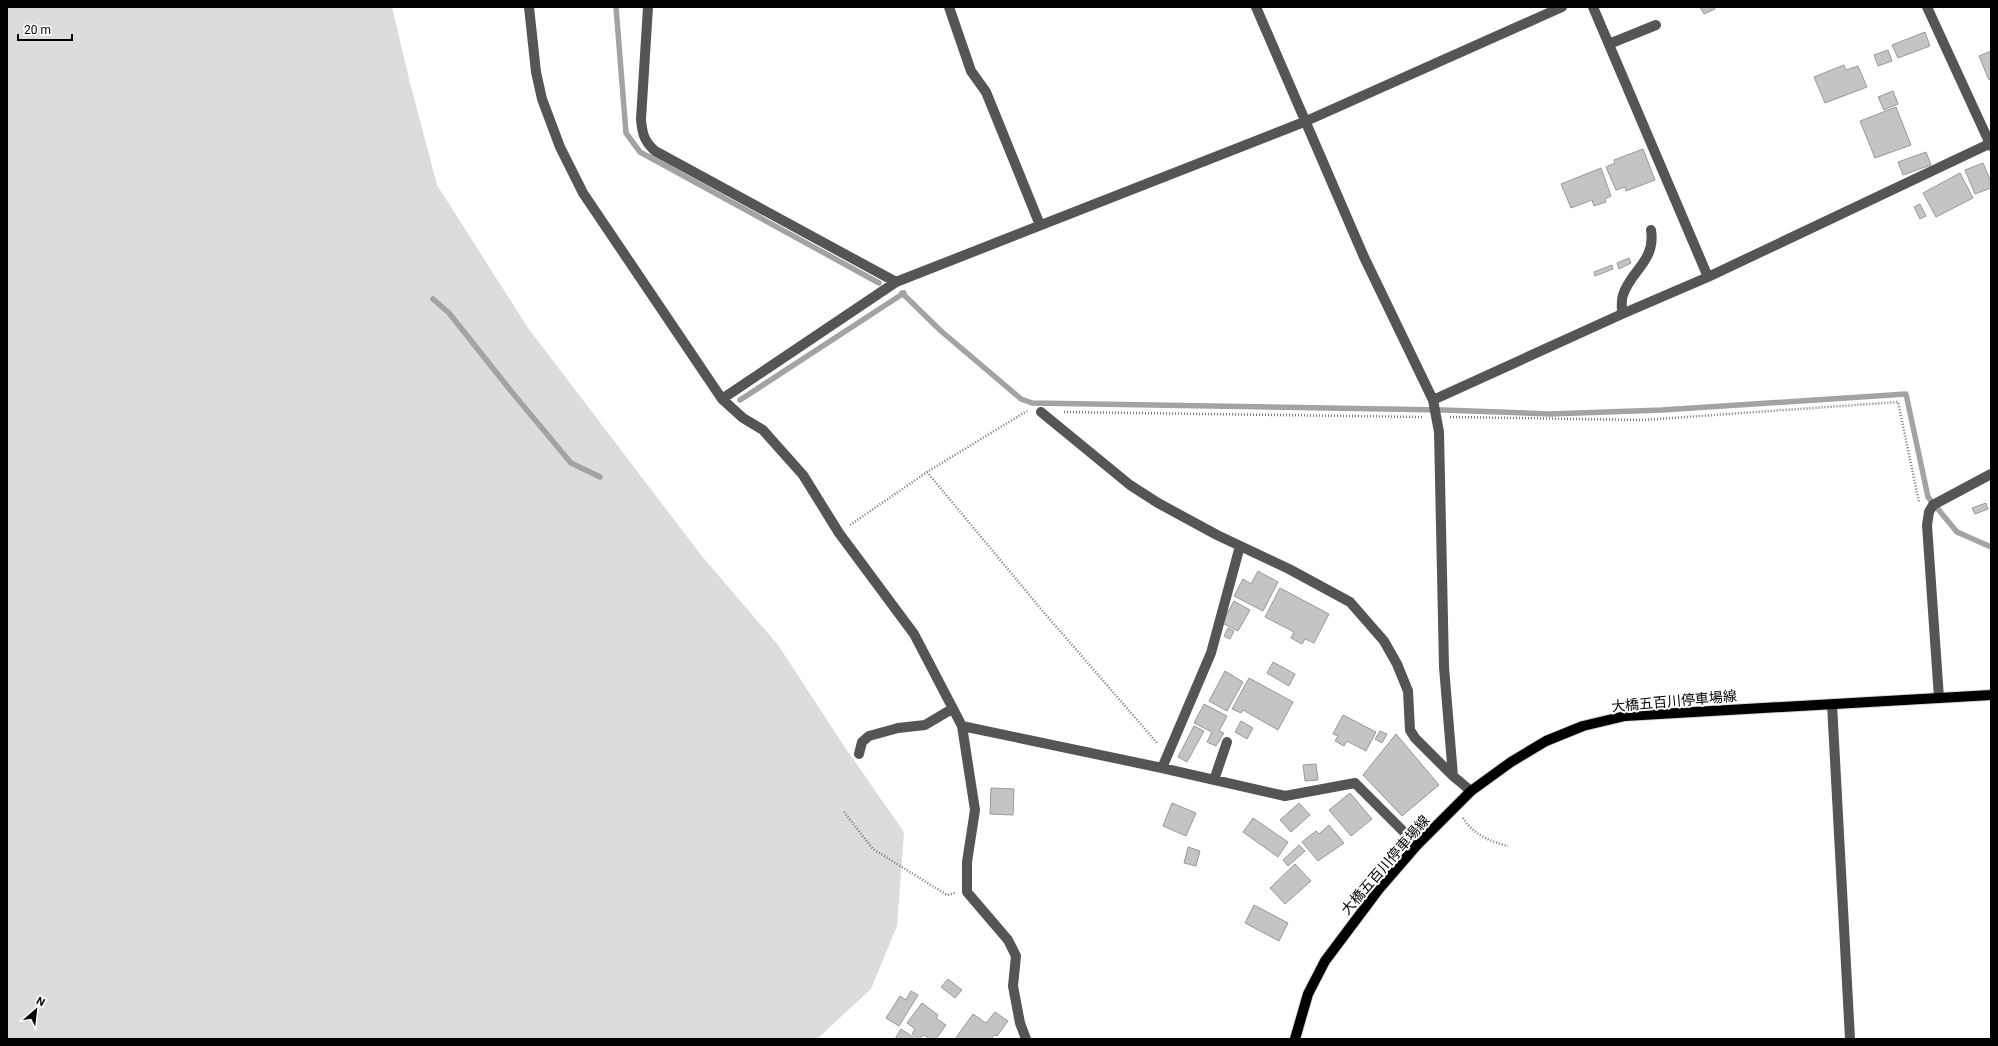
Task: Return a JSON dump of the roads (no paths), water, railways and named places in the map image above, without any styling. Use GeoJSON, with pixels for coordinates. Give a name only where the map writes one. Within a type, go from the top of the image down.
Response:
{"type":"FeatureCollection","features":[{"type":"Feature","properties":{"kind":"main road","name":"大橋五百川停車場線"},"geometry":{"type":"LineString","coordinates":[[1295,1039],[1308,994],[1325,961],[1379,889],[1417,845],[1457,807],[1471,791],[1511,762],[1546,740],[1583,726],[1625,716],[1991,695]]}},
{"type":"Feature","properties":{"kind":"street"},"geometry":{"type":"LineString","coordinates":[[529,7],[536,72],[542,99],[560,147],[584,193],[722,399],[743,418],[763,430],[798,470],[839,533],[914,634],[962,726],[975,810],[967,862],[967,892],[1008,940],[1016,956],[1013,986],[1020,1023],[1026,1039]]}},
{"type":"Feature","properties":{"kind":"street"},"geometry":{"type":"LineString","coordinates":[[648,7],[642,119],[642,132],[646,143],[655,151],[896,282]]}},
{"type":"Feature","properties":{"kind":"street"},"geometry":{"type":"LineString","coordinates":[[949,7],[971,71],[986,92],[1040,225]]}},
{"type":"Feature","properties":{"kind":"street"},"geometry":{"type":"LineString","coordinates":[[1256,7],[1304,122],[1364,257],[1433,400],[1439,432],[1444,667],[1453,776]]}},
{"type":"Feature","properties":{"kind":"street"},"geometry":{"type":"LineString","coordinates":[[722,399],[896,282],[1304,122],[1562,7]]}},
{"type":"Feature","properties":{"kind":"street"},"geometry":{"type":"LineString","coordinates":[[1593,7],[1708,277]]}},
{"type":"Feature","properties":{"kind":"street"},"geometry":{"type":"LineString","coordinates":[[1433,400],[1622,314],[1708,277],[1991,144],[1927,7]]}},
{"type":"Feature","properties":{"kind":"street"},"geometry":{"type":"LineString","coordinates":[[1608,44],[1656,25]]}},
{"type":"Feature","properties":{"kind":"street"},"geometry":{"type":"LineString","coordinates":[[1622,314],[1622,295],[1650,251],[1653,242],[1652,230]]}},
{"type":"Feature","properties":{"kind":"street"},"geometry":{"type":"LineString","coordinates":[[1042,412],[1130,484],[1184,518],[1290,569],[1350,602],[1384,641],[1397,664],[1408,691],[1410,730],[1415,738],[1453,776],[1471,791]]}},
{"type":"Feature","properties":{"kind":"street"},"geometry":{"type":"LineString","coordinates":[[1939,698],[1928,518],[1929,512],[1938,501],[1991,474]]}},
{"type":"Feature","properties":{"kind":"street"},"geometry":{"type":"LineString","coordinates":[[1162,768],[1211,653],[1240,546]]}},
{"type":"Feature","properties":{"kind":"street"},"geometry":{"type":"LineString","coordinates":[[1832,704],[1850,1039]]}},
{"type":"Feature","properties":{"kind":"street"},"geometry":{"type":"LineString","coordinates":[[859,754],[862,742],[869,736],[898,728],[925,725],[952,709]]}},
{"type":"Feature","properties":{"kind":"street"},"geometry":{"type":"LineString","coordinates":[[962,726],[1162,768],[1285,796],[1355,783],[1417,845]]}},
{"type":"Feature","properties":{"kind":"street"},"geometry":{"type":"LineString","coordinates":[[1214,780],[1227,742]]}},
{"type":"Feature","properties":{"kind":"waterway"},"geometry":{"type":"LineString","coordinates":[[616,7],[626,133],[640,152],[879,283]]}},
{"type":"Feature","properties":{"kind":"waterway"},"geometry":{"type":"LineString","coordinates":[[902,293],[941,331],[1021,399],[1032,403],[1443,410],[1550,414],[1662,410],[1906,394],[1928,497],[1957,532],[1991,547]]}},
{"type":"Feature","properties":{"kind":"waterway"},"geometry":{"type":"LineString","coordinates":[[740,400],[904,293]]}},
{"type":"Feature","properties":{"kind":"waterway"},"geometry":{"type":"LineString","coordinates":[[433,299],[449,313],[571,463],[600,477]]}}]}
